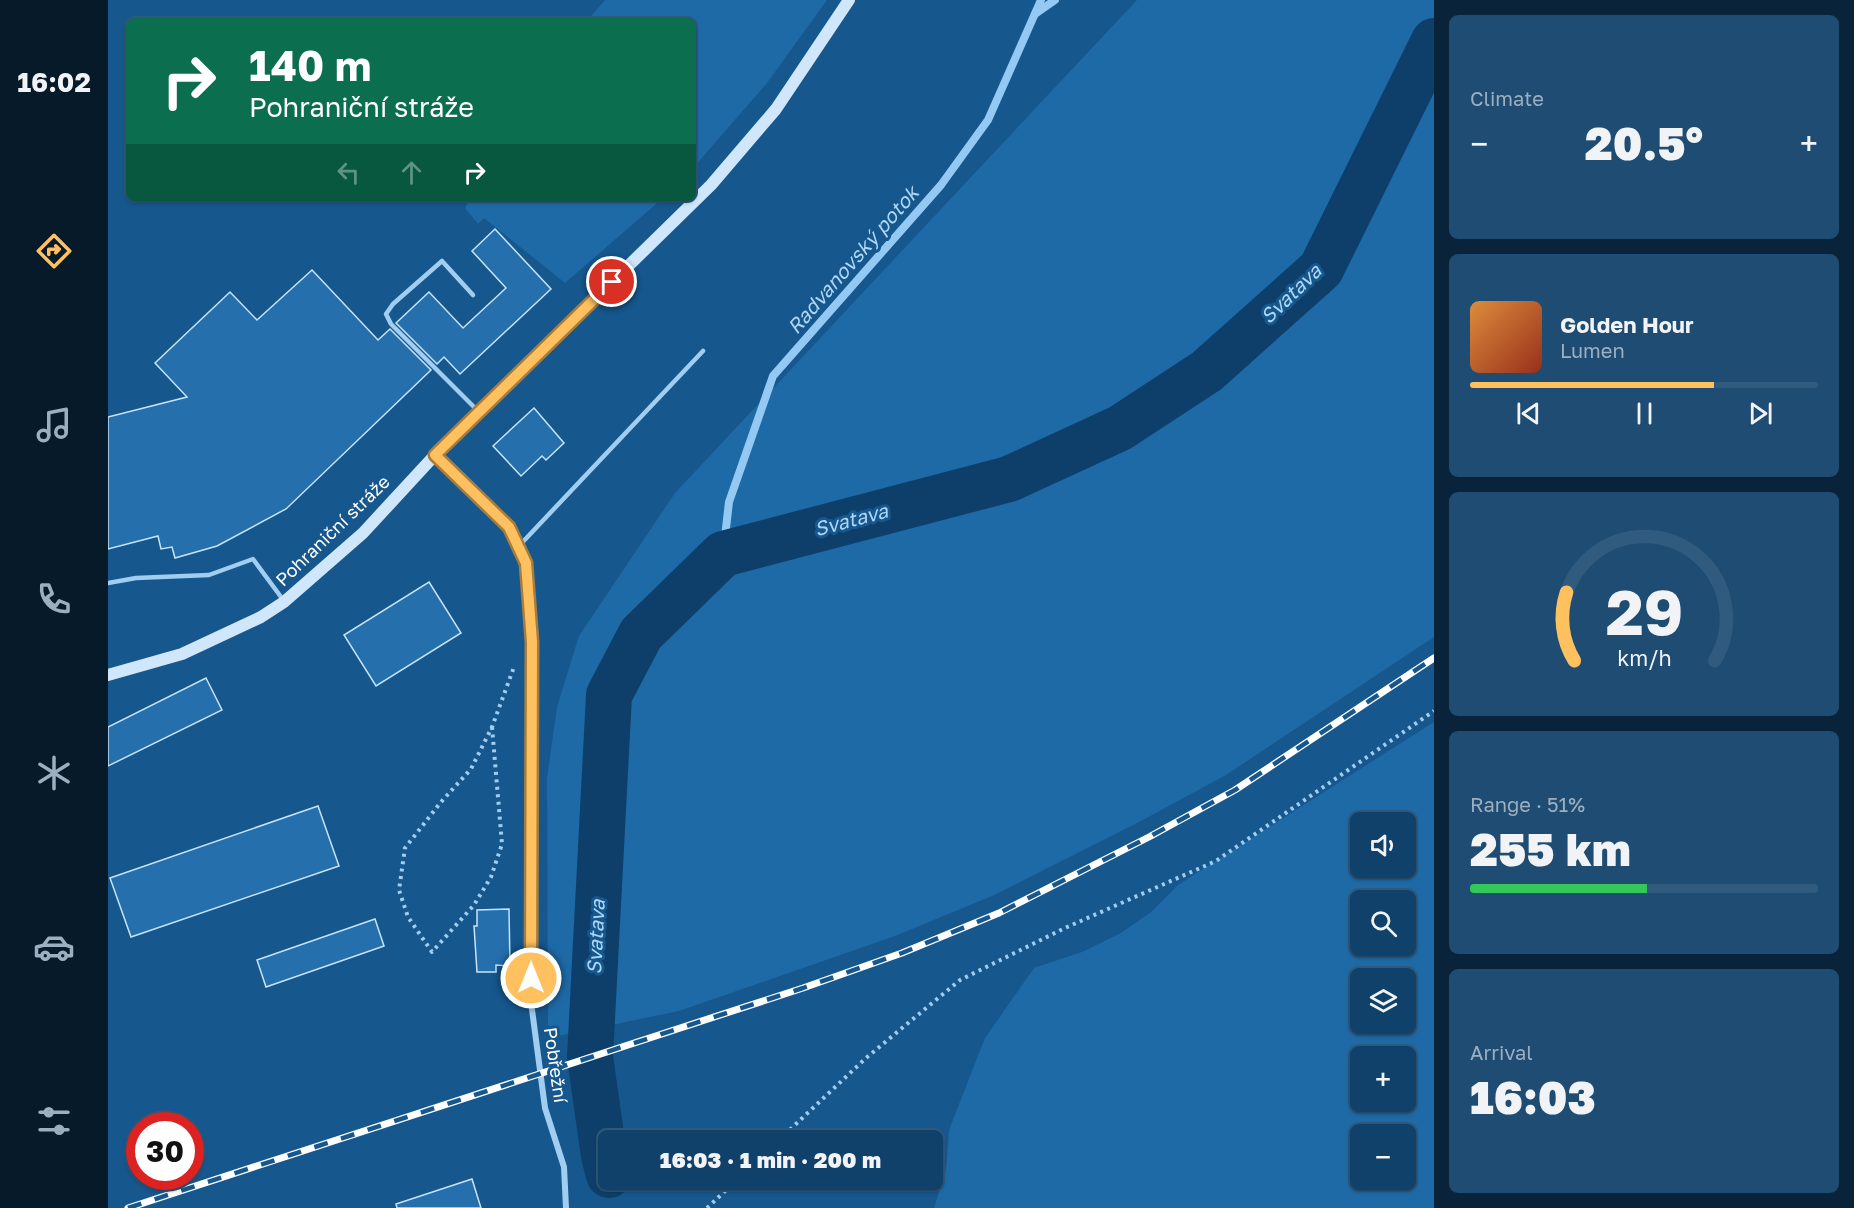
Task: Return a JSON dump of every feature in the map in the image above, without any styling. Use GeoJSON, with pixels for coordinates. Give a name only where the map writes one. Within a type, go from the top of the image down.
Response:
{"type":"FeatureCollection","features":[{"type":"Feature","properties":{"kind":"street","name":"Pohraniční stráže"},"geometry":{"type":"LineString","coordinates":[[696,200],[776,109],[849,0]]}},
{"type":"Feature","properties":{"kind":"street","name":"Pohraniční stráže"},"geometry":{"type":"LineString","coordinates":[[108,675],[182,654],[261,617],[284,602],[363,533],[435,455],[695,201]]}},
{"type":"Feature","properties":{"kind":"street","name":"Pobřežní"},"geometry":{"type":"LineString","coordinates":[[435,455],[509,527],[526,563],[532,642],[531,1002],[545,1108],[564,1167],[566,1208]]}},
{"type":"Feature","properties":{"kind":"lane"},"geometry":{"type":"LineString","coordinates":[[472,295],[441,261],[393,304],[386,314],[391,324],[479,412]]}},
{"type":"Feature","properties":{"kind":"lane"},"geometry":{"type":"LineString","coordinates":[[518,546],[703,351]]}},
{"type":"Feature","properties":{"kind":"lane"},"geometry":{"type":"LineString","coordinates":[[108,584],[136,578],[209,575],[253,559],[284,602]]}},
{"type":"Feature","properties":{"kind":"path"},"geometry":{"type":"LineString","coordinates":[[492,727],[502,844],[491,877],[474,905],[432,952],[408,917],[399,890],[405,848],[441,802],[471,769],[492,727],[515,665]]}},
{"type":"Feature","properties":{"kind":"path"},"geometry":{"type":"LineString","coordinates":[[790,1130],[866,1058],[960,980],[1065,928],[1216,861],[1434,711]]}},
{"type":"Feature","properties":{"kind":"path"},"geometry":{"type":"LineString","coordinates":[[707,1208],[726,1190]]}},
{"type":"Feature","properties":{"kind":"shaded area"},"geometry":{"type":"Polygon","coordinates":[[[605,0],[827,0],[767,83],[696,165],[696,18],[590,18],[605,0]]]}},
{"type":"Feature","properties":{"kind":"shaded area"},"geometry":{"type":"Polygon","coordinates":[[[1137,0],[1434,0],[1434,637],[1226,775],[1141,821],[992,896],[895,936],[679,1011],[548,1038],[547,779],[557,707],[579,636],[675,493],[1137,0]]]}},
{"type":"Feature","properties":{"kind":"shaded area"},"geometry":{"type":"Polygon","coordinates":[[[468,201],[660,201],[565,283],[484,218],[478,224],[465,208],[468,201]]]}},
{"type":"Feature","properties":{"kind":"shaded area"},"geometry":{"type":"Polygon","coordinates":[[[1434,722],[1434,1208],[934,1208],[940,1190],[943,1190],[949,1130],[985,1038],[1034,968],[1082,952],[1121,933],[1151,912],[1178,885],[1434,722]]]}},
{"type":"Feature","properties":{"kind":"building"},"geometry":{"type":"Polygon","coordinates":[[[495,229],[551,289],[460,374],[444,357],[437,364],[396,323],[429,292],[463,328],[506,288],[472,251],[495,229]]]}},
{"type":"Feature","properties":{"kind":"building"},"geometry":{"type":"Polygon","coordinates":[[[312,270],[378,340],[390,329],[431,370],[286,509],[217,546],[175,558],[172,547],[161,549],[158,536],[108,549],[108,417],[187,397],[155,363],[230,292],[257,320],[312,270]]]}},
{"type":"Feature","properties":{"kind":"building"},"geometry":{"type":"Polygon","coordinates":[[[534,408],[564,443],[546,460],[542,456],[521,476],[493,446],[534,408]]]}},
{"type":"Feature","properties":{"kind":"building"},"geometry":{"type":"Polygon","coordinates":[[[429,582],[461,633],[376,686],[344,635],[429,582]]]}},
{"type":"Feature","properties":{"kind":"building"},"geometry":{"type":"Polygon","coordinates":[[[206,678],[222,710],[108,766],[108,727],[206,678]]]}},
{"type":"Feature","properties":{"kind":"building"},"geometry":{"type":"Polygon","coordinates":[[[318,806],[339,866],[131,937],[110,878],[318,806]]]}},
{"type":"Feature","properties":{"kind":"building"},"geometry":{"type":"Polygon","coordinates":[[[509,909],[510,966],[496,965],[496,972],[477,972],[474,926],[477,926],[477,910],[509,909]]]}},
{"type":"Feature","properties":{"kind":"building"},"geometry":{"type":"Polygon","coordinates":[[[375,919],[384,946],[266,987],[257,960],[375,919]]]}},
{"type":"Feature","properties":{"kind":"building"},"geometry":{"type":"Polygon","coordinates":[[[472,1179],[481,1208],[397,1208],[396,1204],[472,1179]]]}},
{"type":"Feature","properties":{"kind":"waterway","name":"Radvanovský potok"},"geometry":{"type":"LineString","coordinates":[[723,554],[729,502],[773,376],[941,185],[988,120],[1041,0]]}},
{"type":"Feature","properties":{"kind":"waterway"},"geometry":{"type":"LineString","coordinates":[[1035,14],[1055,0]]}},
{"type":"Feature","properties":{"kind":"waterway","name":"Svatava"},"geometry":{"type":"LineString","coordinates":[[600,1130],[590,1057],[609,695],[641,634],[723,554],[1009,479],[1120,428],[1207,371],[1321,269],[1434,41]]}},
{"type":"Feature","properties":{"kind":"railway"},"geometry":{"type":"LineString","coordinates":[[128,1208],[803,988],[902,953],[999,913],[1149,837],[1235,790],[1434,658]]}},
{"type":"Feature","properties":{"kind":"route"},"geometry":{"type":"LineString","coordinates":[[531,978],[532,642],[526,563],[509,527],[435,455],[612,282]]}}]}
